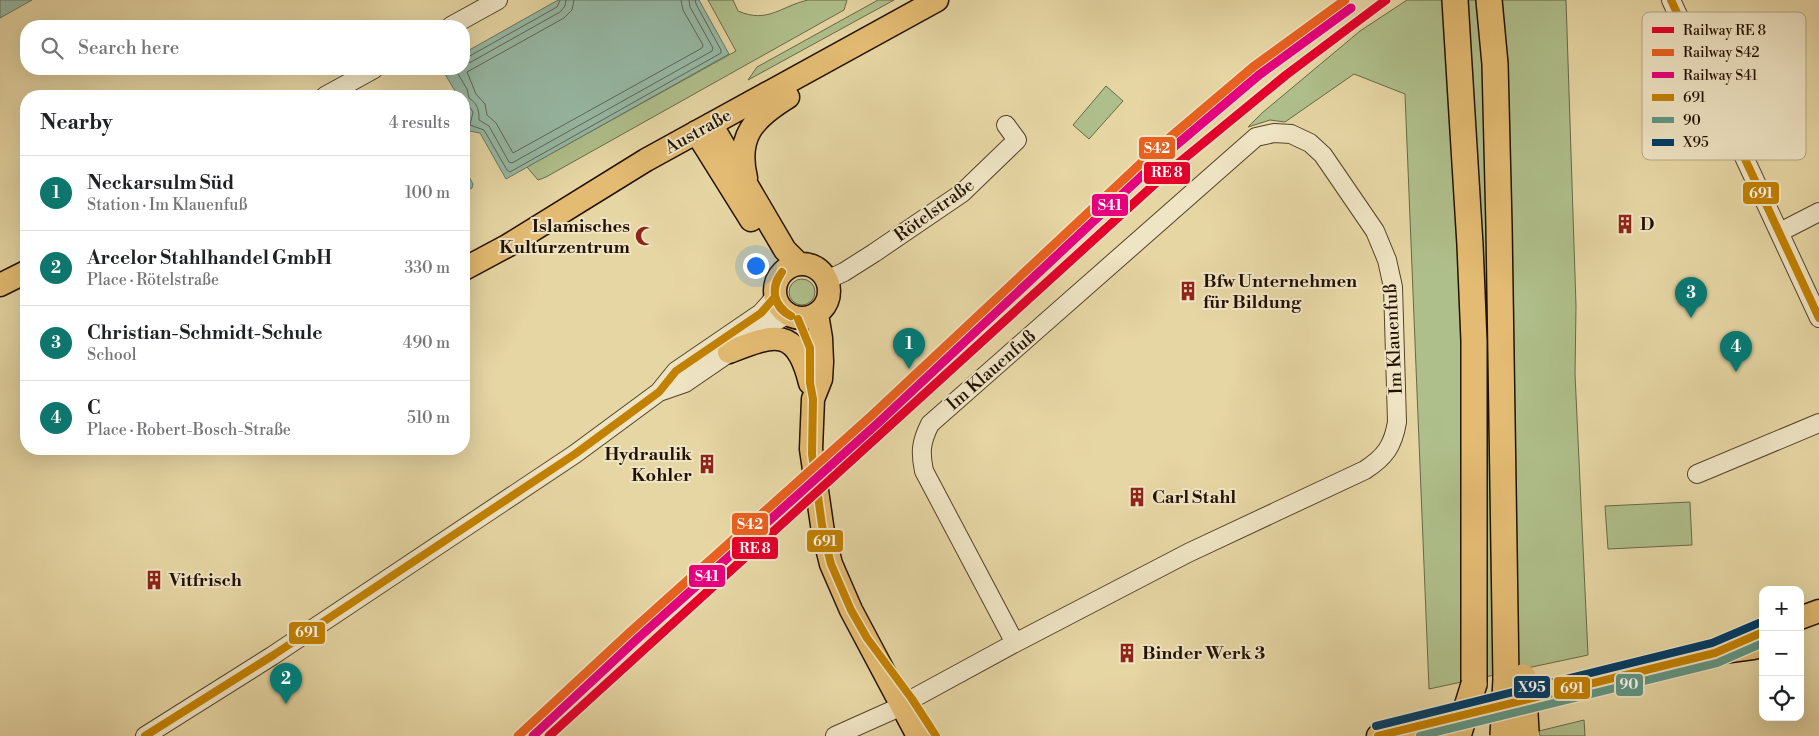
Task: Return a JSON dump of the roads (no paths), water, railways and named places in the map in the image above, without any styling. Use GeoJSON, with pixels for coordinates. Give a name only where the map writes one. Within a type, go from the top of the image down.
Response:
{"type":"FeatureCollection","features":[{"type":"Feature","properties":{"kind":"highway"},"geometry":{"type":"LineString","coordinates":[[1489,1],[1495,92],[1504,516],[1515,678],[1515,735]]}},
{"type":"Feature","properties":{"kind":"highway"},"geometry":{"type":"LineString","coordinates":[[1455,5],[1470,236],[1474,341],[1473,736]]}},
{"type":"Feature","properties":{"kind":"highway"},"geometry":{"type":"LineString","coordinates":[[1458,736],[1474,684]]}},
{"type":"Feature","properties":{"kind":"main road","name":"Austraße"},"geometry":{"type":"LineString","coordinates":[[470,266],[507,246],[646,160],[937,0]]}},
{"type":"Feature","properties":{"kind":"main road"},"geometry":{"type":"LineString","coordinates":[[748,185],[744,171],[744,149],[749,130],[766,110],[802,88],[814,67]]}},
{"type":"Feature","properties":{"kind":"main road"},"geometry":{"type":"LineString","coordinates":[[704,128],[748,185],[785,250],[799,264]]}},
{"type":"Feature","properties":{"kind":"main road"},"geometry":{"type":"LineString","coordinates":[[704,128],[748,216],[780,274]]}},
{"type":"Feature","properties":{"kind":"main road"},"geometry":{"type":"LineString","coordinates":[[794,311],[827,303],[829,295],[827,280],[823,274],[812,266],[792,265],[780,274],[774,285],[794,311],[810,348],[812,391],[811,449],[823,532],[831,564],[851,610],[918,736]]}},
{"type":"Feature","properties":{"kind":"main road"},"geometry":{"type":"LineString","coordinates":[[0,285],[20,275]]}},
{"type":"Feature","properties":{"kind":"main road"},"geometry":{"type":"LineString","coordinates":[[729,352],[762,340],[773,338],[782,340],[796,349],[802,360],[812,391]]}},
{"type":"Feature","properties":{"kind":"main road"},"geometry":{"type":"LineString","coordinates":[[1804,617],[1819,611]]}},
{"type":"Feature","properties":{"kind":"main road"},"geometry":{"type":"LineString","coordinates":[[1804,633],[1819,628]]}},
{"type":"Feature","properties":{"kind":"main road"},"geometry":{"type":"LineString","coordinates":[[1715,653],[1759,634]]}},
{"type":"Feature","properties":{"kind":"main road"},"geometry":{"type":"LineString","coordinates":[[1378,736],[1715,653],[1759,647]]}},
{"type":"Feature","properties":{"kind":"main road"},"geometry":{"type":"LineString","coordinates":[[908,714],[936,736]]}},
{"type":"Feature","properties":{"kind":"street"},"geometry":{"type":"LineString","coordinates":[[462,20],[498,0]]}},
{"type":"Feature","properties":{"kind":"street"},"geometry":{"type":"LineString","coordinates":[[1671,0],[1677,12]]}},
{"type":"Feature","properties":{"kind":"street"},"geometry":{"type":"LineString","coordinates":[[336,90],[363,75]]}},
{"type":"Feature","properties":{"kind":"street","name":"Rötelstraße"},"geometry":{"type":"LineString","coordinates":[[827,280],[844,272],[874,253],[962,193],[1017,140],[1006,125]]}},
{"type":"Feature","properties":{"kind":"street","name":"Im Klauenfuß"},"geometry":{"type":"LineString","coordinates":[[835,736],[908,714],[1015,643],[1188,553],[1364,470],[1379,461],[1394,438],[1397,422],[1393,287],[1387,260],[1374,231],[1323,154],[1310,143],[1290,134],[1274,133],[1256,137],[930,424],[924,436],[921,454],[924,471],[1015,643]]}},
{"type":"Feature","properties":{"kind":"street"},"geometry":{"type":"LineString","coordinates":[[1746,160],[1819,318]]}},
{"type":"Feature","properties":{"kind":"street"},"geometry":{"type":"LineString","coordinates":[[1780,232],[1819,212]]}},
{"type":"Feature","properties":{"kind":"street"},"geometry":{"type":"LineString","coordinates":[[659,392],[685,383],[771,324],[794,311]]}},
{"type":"Feature","properties":{"kind":"street"},"geometry":{"type":"LineString","coordinates":[[145,736],[280,651],[567,460],[659,392],[676,372],[761,313],[794,311]]}},
{"type":"Feature","properties":{"kind":"street"},"geometry":{"type":"LineString","coordinates":[[1697,474],[1819,423]]}},
{"type":"Feature","properties":{"kind":"water"},"geometry":{"type":"Polygon","coordinates":[[[0,0],[32,0],[0,18],[0,0]]]}},
{"type":"Feature","properties":{"kind":"water"},"geometry":{"type":"Polygon","coordinates":[[[558,0],[699,0],[729,54],[506,179],[480,133],[470,131],[470,90],[454,90],[446,75],[470,75],[470,50],[558,0]]]}},
{"type":"Feature","properties":{"kind":"water"},"geometry":{"type":"Polygon","coordinates":[[[470,179],[473,184],[470,189],[470,179]]]}},
{"type":"Feature","properties":{"kind":"rail line","name":"S42"},"geometry":{"type":"LineString","coordinates":[[518,736],[630,632],[871,416],[1155,150],[1253,67],[1345,0]]}},
{"type":"Feature","properties":{"kind":"rail line","name":"S41"},"geometry":{"type":"LineString","coordinates":[[533,736],[637,639],[878,423],[1162,157],[1259,75],[1351,8]]}},
{"type":"Feature","properties":{"kind":"place","name":"D"},"geometry":{"type":"Point","coordinates":[1625,224]}},
{"type":"Feature","properties":{"kind":"place","name":"Islamisches Kulturzentrum"},"geometry":{"type":"Point","coordinates":[645,236]}},
{"type":"Feature","properties":{"kind":"place","name":"Bfw Unternehmen für Bildung"},"geometry":{"type":"Point","coordinates":[1188,291]}},
{"type":"Feature","properties":{"kind":"place","name":"Christian-Schmidt-Schule"},"geometry":{"type":"Point","coordinates":[1691,318]}},
{"type":"Feature","properties":{"kind":"place","name":"Neckarsulm Süd"},"geometry":{"type":"Point","coordinates":[909,369]}},
{"type":"Feature","properties":{"kind":"place","name":"C"},"geometry":{"type":"Point","coordinates":[1736,372]}},
{"type":"Feature","properties":{"kind":"place","name":"Hydraulik Kohler"},"geometry":{"type":"Point","coordinates":[707,464]}},
{"type":"Feature","properties":{"kind":"place","name":"Carl Stahl"},"geometry":{"type":"Point","coordinates":[1137,497]}},
{"type":"Feature","properties":{"kind":"place","name":"Vitfrisch"},"geometry":{"type":"Point","coordinates":[154,580]}},
{"type":"Feature","properties":{"kind":"place","name":"Binder Werk 3"},"geometry":{"type":"Point","coordinates":[1127,653]}},
{"type":"Feature","properties":{"kind":"place","name":"Arcelor Stahlhandel GmbH"},"geometry":{"type":"Point","coordinates":[286,704]}}]}
